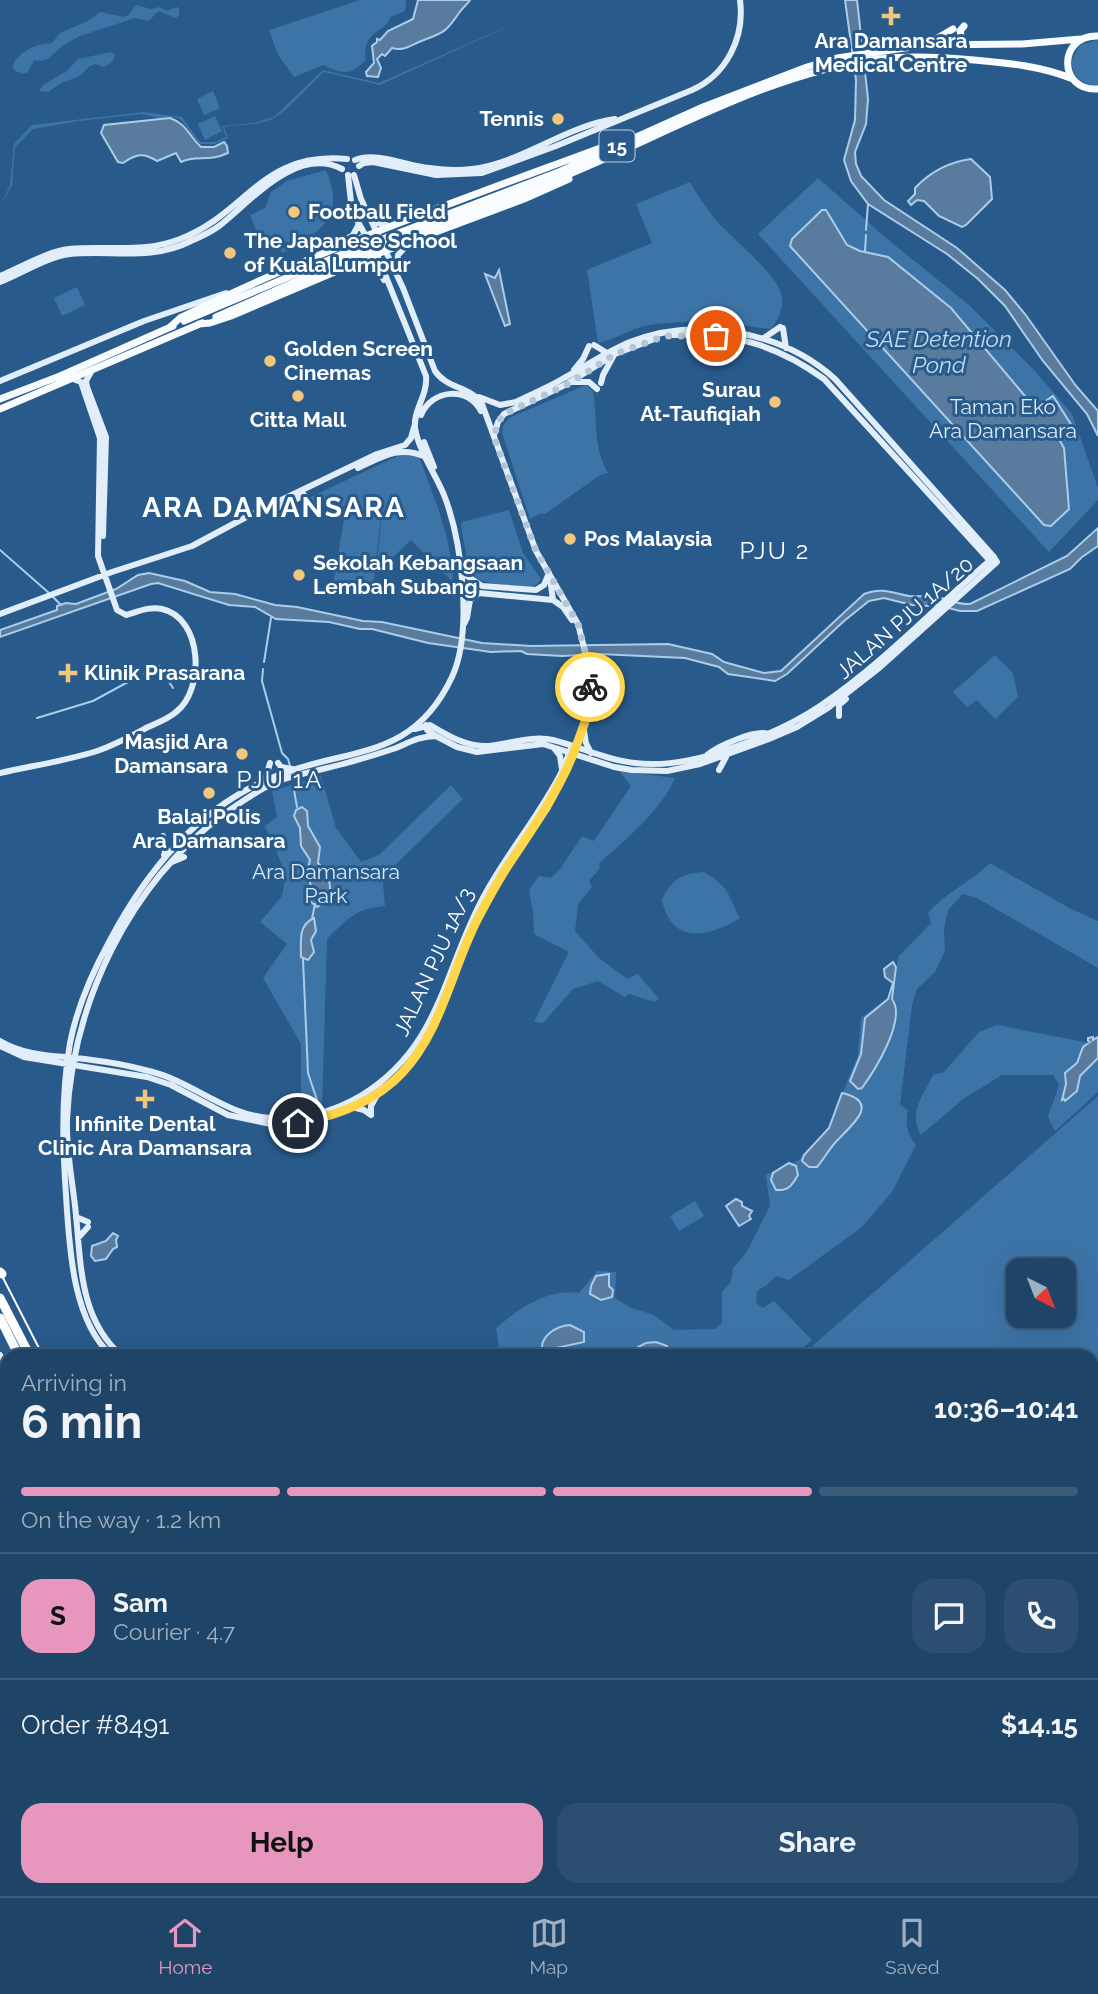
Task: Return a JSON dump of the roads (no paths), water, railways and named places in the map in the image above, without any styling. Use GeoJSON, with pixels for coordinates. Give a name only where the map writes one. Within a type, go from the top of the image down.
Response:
{"type":"FeatureCollection","features":[{"type":"Feature","properties":{"kind":"highway"},"geometry":{"type":"LineString","coordinates":[[0,1298],[26,1349]]}},
{"type":"Feature","properties":{"kind":"highway"},"geometry":{"type":"LineString","coordinates":[[0,1318],[16,1349]]}},
{"type":"Feature","properties":{"kind":"main road"},"geometry":{"type":"LineString","coordinates":[[964,26],[960,31],[964,42]]}},
{"type":"Feature","properties":{"kind":"main road"},"geometry":{"type":"LineString","coordinates":[[925,45],[954,31],[964,42]]}},
{"type":"Feature","properties":{"kind":"main road","name":"15"},"geometry":{"type":"LineString","coordinates":[[0,399],[60,376],[170,327],[570,174],[646,137],[838,62],[925,45],[964,42],[1022,44],[1098,36]]}},
{"type":"Feature","properties":{"kind":"main road"},"geometry":{"type":"LineString","coordinates":[[942,38],[954,37],[964,42]]}},
{"type":"Feature","properties":{"kind":"main road"},"geometry":{"type":"LineString","coordinates":[[1073,79],[1069,72],[1068,57],[1070,50],[1081,39]]}},
{"type":"Feature","properties":{"kind":"main road","name":"15"},"geometry":{"type":"LineString","coordinates":[[876,55],[1011,63],[1051,71],[1073,79],[1086,89],[1098,89]]}},
{"type":"Feature","properties":{"kind":"main road"},"geometry":{"type":"LineString","coordinates":[[392,225],[388,233],[395,244],[524,199],[624,156],[646,137]]}},
{"type":"Feature","properties":{"kind":"main road"},"geometry":{"type":"LineString","coordinates":[[170,327],[180,318],[248,286],[376,231],[617,142],[646,137]]}},
{"type":"Feature","properties":{"kind":"main road"},"geometry":{"type":"LineString","coordinates":[[350,258],[386,251],[403,239]]}},
{"type":"Feature","properties":{"kind":"main road"},"geometry":{"type":"LineString","coordinates":[[350,258],[363,256],[364,250],[358,243],[351,242]]}},
{"type":"Feature","properties":{"kind":"main road","name":"15"},"geometry":{"type":"LineString","coordinates":[[0,409],[350,258]]}},
{"type":"Feature","properties":{"kind":"street"},"geometry":{"type":"LineString","coordinates":[[0,276],[59,251],[140,249],[172,242],[212,224],[259,183],[285,168],[308,160],[327,157],[373,162],[436,175],[498,169],[702,86],[718,72],[736,42],[740,23],[740,0]]}},
{"type":"Feature","properties":{"kind":"street"},"geometry":{"type":"LineString","coordinates":[[342,169],[342,164],[354,162]]}},
{"type":"Feature","properties":{"kind":"street"},"geometry":{"type":"LineString","coordinates":[[0,612],[192,546],[263,508],[407,444],[426,391],[426,376],[391,285],[377,254],[359,225],[351,204],[354,162]]}},
{"type":"Feature","properties":{"kind":"street"},"geometry":{"type":"LineString","coordinates":[[0,282],[80,251],[134,254],[177,247],[218,226],[262,187],[287,173],[310,165],[331,164],[351,175],[397,275],[437,375],[449,384],[469,390],[495,404],[506,405],[570,378],[591,346],[611,353],[665,336],[703,334],[762,344],[792,358],[824,379],[840,394],[992,560]]}},
{"type":"Feature","properties":{"kind":"street"},"geometry":{"type":"LineString","coordinates":[[369,217],[378,223],[392,225]]}},
{"type":"Feature","properties":{"kind":"street"},"geometry":{"type":"LineString","coordinates":[[301,263],[350,239],[359,225]]}},
{"type":"Feature","properties":{"kind":"street"},"geometry":{"type":"LineString","coordinates":[[397,275],[396,260],[403,239]]}},
{"type":"Feature","properties":{"kind":"street"},"geometry":{"type":"LineString","coordinates":[[350,258],[375,264],[385,282],[391,285]]}},
{"type":"Feature","properties":{"kind":"street"},"geometry":{"type":"LineString","coordinates":[[0,381],[170,311],[248,286]]}},
{"type":"Feature","properties":{"kind":"street"},"geometry":{"type":"LineString","coordinates":[[764,338],[782,328],[786,348]]}},
{"type":"Feature","properties":{"kind":"street"},"geometry":{"type":"LineString","coordinates":[[494,440],[498,422],[504,414],[611,353],[648,336],[684,330],[704,330],[764,338],[817,365],[835,379],[992,560]]}},
{"type":"Feature","properties":{"kind":"street"},"geometry":{"type":"LineString","coordinates":[[570,378],[599,386],[611,353]]}},
{"type":"Feature","properties":{"kind":"street"},"geometry":{"type":"LineString","coordinates":[[91,372],[86,381],[87,387],[106,437],[102,557],[105,574]]}},
{"type":"Feature","properties":{"kind":"street"},"geometry":{"type":"LineString","coordinates":[[0,773],[99,750],[171,716],[185,703],[192,690],[196,671],[193,645],[186,625],[175,615],[163,609],[152,608],[126,615],[117,610],[98,556],[100,438],[80,382],[73,379]]}},
{"type":"Feature","properties":{"kind":"street"},"geometry":{"type":"LineString","coordinates":[[435,476],[419,425],[422,411],[438,397],[458,393],[469,397],[479,407],[494,440]]}},
{"type":"Feature","properties":{"kind":"street"},"geometry":{"type":"LineString","coordinates":[[477,396],[485,410],[494,440]]}},
{"type":"Feature","properties":{"kind":"street"},"geometry":{"type":"LineString","coordinates":[[415,425],[453,522],[467,576],[482,586],[537,590],[544,585],[549,573]]}},
{"type":"Feature","properties":{"kind":"street","name":"JALAN PJU 1A/3"},"geometry":{"type":"LineString","coordinates":[[56,1059],[151,1071],[246,1114],[272,1118],[306,1116],[364,1101],[401,1074],[420,1050],[434,1026],[475,924],[500,877],[547,809],[588,715],[589,667],[581,633],[526,528],[494,440]]}},
{"type":"Feature","properties":{"kind":"street"},"geometry":{"type":"LineString","coordinates":[[390,452],[409,451],[426,457]]}},
{"type":"Feature","properties":{"kind":"street"},"geometry":{"type":"LineString","coordinates":[[978,570],[982,561],[981,551]]}},
{"type":"Feature","properties":{"kind":"street"},"geometry":{"type":"LineString","coordinates":[[106,1349],[92,1332],[81,1306],[72,1217],[67,1119],[70,1042],[86,990],[133,897],[183,837],[212,812],[265,781],[386,745],[403,739],[426,725],[432,709],[451,679],[458,659],[463,626],[461,560]]}},
{"type":"Feature","properties":{"kind":"street","name":"JALAN PJU 1A/20"},"geometry":{"type":"LineString","coordinates":[[964,588],[978,570],[992,560]]}},
{"type":"Feature","properties":{"kind":"street","name":"JALAN PJU 1A/20"},"geometry":{"type":"LineString","coordinates":[[426,725],[469,744],[486,746],[551,740],[632,771],[667,771],[714,760],[796,727],[828,708],[878,669],[992,560]]}},
{"type":"Feature","properties":{"kind":"street"},"geometry":{"type":"LineString","coordinates":[[549,573],[553,600]]}},
{"type":"Feature","properties":{"kind":"street"},"geometry":{"type":"LineString","coordinates":[[461,582],[470,600],[463,626]]}},
{"type":"Feature","properties":{"kind":"street"},"geometry":{"type":"LineString","coordinates":[[470,600],[480,593],[553,600],[566,610],[581,633]]}},
{"type":"Feature","properties":{"kind":"street","name":"JALAN PJU 1A/20"},"geometry":{"type":"LineString","coordinates":[[590,757],[650,764],[675,763],[701,758],[717,747],[760,732],[768,734],[809,713],[928,620]]}},
{"type":"Feature","properties":{"kind":"street"},"geometry":{"type":"LineString","coordinates":[[839,716],[839,705],[878,669]]}},
{"type":"Feature","properties":{"kind":"street"},"geometry":{"type":"LineString","coordinates":[[809,713],[828,708]]}},
{"type":"Feature","properties":{"kind":"street"},"geometry":{"type":"LineString","coordinates":[[386,745],[405,734],[432,709]]}},
{"type":"Feature","properties":{"kind":"street","name":"JALAN PJU 1A/20"},"geometry":{"type":"LineString","coordinates":[[426,725],[427,730],[436,736],[457,747],[477,752],[543,744],[573,750]]}},
{"type":"Feature","properties":{"kind":"street"},"geometry":{"type":"LineString","coordinates":[[552,746],[560,756],[565,770],[590,757],[583,729]]}},
{"type":"Feature","properties":{"kind":"street"},"geometry":{"type":"LineString","coordinates":[[71,1061],[93,994],[114,946],[164,862],[219,817],[276,782],[353,762],[422,737],[436,736]]}},
{"type":"Feature","properties":{"kind":"street"},"geometry":{"type":"LineString","coordinates":[[719,770],[724,759],[730,754]]}},
{"type":"Feature","properties":{"kind":"street"},"geometry":{"type":"LineString","coordinates":[[701,758],[714,760]]}},
{"type":"Feature","properties":{"kind":"street"},"geometry":{"type":"LineString","coordinates":[[265,781],[274,763],[295,770]]}},
{"type":"Feature","properties":{"kind":"street","name":"JALAN PJU 1A/3"},"geometry":{"type":"LineString","coordinates":[[90,1063],[171,1085],[248,1124],[275,1125],[325,1118],[352,1104],[396,1070],[415,1047],[432,1018],[470,921],[499,868],[565,770]]}},
{"type":"Feature","properties":{"kind":"street"},"geometry":{"type":"LineString","coordinates":[[164,862],[165,838],[183,837]]}},
{"type":"Feature","properties":{"kind":"street"},"geometry":{"type":"LineString","coordinates":[[164,862],[184,857]]}},
{"type":"Feature","properties":{"kind":"street"},"geometry":{"type":"LineString","coordinates":[[0,1041],[19,1051],[56,1059],[69,1076]]}},
{"type":"Feature","properties":{"kind":"street"},"geometry":{"type":"LineString","coordinates":[[56,1059],[70,1042]]}},
{"type":"Feature","properties":{"kind":"street"},"geometry":{"type":"LineString","coordinates":[[69,1076],[90,1063],[79,1042]]}},
{"type":"Feature","properties":{"kind":"street"},"geometry":{"type":"LineString","coordinates":[[0,1046],[24,1057],[56,1059]]}},
{"type":"Feature","properties":{"kind":"street"},"geometry":{"type":"LineString","coordinates":[[352,1104],[371,1115],[371,1105],[379,1092]]}},
{"type":"Feature","properties":{"kind":"street"},"geometry":{"type":"LineString","coordinates":[[246,1114],[248,1124]]}},
{"type":"Feature","properties":{"kind":"street"},"geometry":{"type":"LineString","coordinates":[[72,1217],[88,1224],[74,1238]]}},
{"type":"Feature","properties":{"kind":"street"},"geometry":{"type":"LineString","coordinates":[[72,1217],[63,1228],[74,1238],[86,1301],[106,1340],[115,1349]]}},
{"type":"Feature","properties":{"kind":"water"},"geometry":{"type":"Polygon","coordinates":[[[418,0],[470,0],[442,32],[406,48],[392,48],[385,56],[382,54],[377,59],[381,68],[378,77],[367,76],[366,72],[374,63],[372,46],[388,31],[413,19],[418,0]]]}},
{"type":"Feature","properties":{"kind":"water"},"geometry":{"type":"Polygon","coordinates":[[[845,0],[857,0],[868,99],[866,124],[855,152],[861,176],[884,200],[957,248],[1005,290],[1076,386],[1098,411],[1098,436],[1087,414],[1043,361],[1005,306],[947,254],[868,204],[851,181],[844,160],[855,120],[856,80],[845,0]]]}},
{"type":"Feature","properties":{"kind":"water"},"geometry":{"type":"Polygon","coordinates":[[[170,118],[184,127],[201,147],[214,147],[224,142],[228,153],[181,162],[176,153],[157,161],[140,155],[123,163],[118,162],[101,133],[104,125],[170,118]]]}},
{"type":"Feature","properties":{"kind":"water"},"geometry":{"type":"Polygon","coordinates":[[[971,159],[990,177],[992,199],[966,225],[962,227],[939,216],[924,201],[917,200],[911,205],[908,201],[915,194],[915,188],[934,172],[955,162],[971,159]]]}},
{"type":"Feature","properties":{"kind":"water","name":"SAE Detention Pond"},"geometry":{"type":"Polygon","coordinates":[[[822,210],[826,210],[847,245],[860,251],[888,257],[951,308],[1035,408],[1053,396],[1072,426],[1059,439],[1064,448],[1069,509],[1051,526],[1044,525],[790,246],[792,239],[822,210]]]}},
{"type":"Feature","properties":{"kind":"water"},"geometry":{"type":"Polygon","coordinates":[[[499,270],[510,324],[505,326],[485,274],[495,278],[499,270]]]}},
{"type":"Feature","properties":{"kind":"water"},"geometry":{"type":"Polygon","coordinates":[[[1098,528],[1098,546],[1070,569],[977,611],[960,611],[933,604],[912,605],[884,598],[869,601],[787,674],[775,681],[728,674],[719,667],[685,658],[491,652],[428,643],[329,622],[276,619],[255,607],[229,605],[158,583],[0,637],[0,630],[57,610],[57,606],[76,604],[116,589],[138,575],[149,573],[185,581],[210,592],[235,594],[275,605],[382,622],[482,643],[531,646],[668,644],[712,654],[724,662],[764,673],[781,671],[864,594],[882,591],[909,596],[934,596],[970,604],[1067,556],[1098,528]]]}},
{"type":"Feature","properties":{"kind":"water"},"geometry":{"type":"Polygon","coordinates":[[[302,807],[307,811],[308,826],[320,847],[318,863],[325,871],[330,885],[330,900],[317,907],[310,901],[308,894],[311,889],[308,868],[310,860],[301,846],[300,828],[294,816],[296,810],[302,807]]]}},
{"type":"Feature","properties":{"kind":"water"},"geometry":{"type":"Polygon","coordinates":[[[314,918],[316,931],[311,940],[314,952],[308,960],[301,957],[302,934],[305,925],[314,918]]]}},
{"type":"Feature","properties":{"kind":"water"},"geometry":{"type":"Polygon","coordinates":[[[893,962],[896,967],[892,999],[896,1008],[893,1031],[874,1069],[862,1088],[858,1089],[850,1081],[861,1054],[865,1018],[888,999],[893,983],[885,977],[884,969],[893,962]]]}},
{"type":"Feature","properties":{"kind":"water"},"geometry":{"type":"Polygon","coordinates":[[[1093,1037],[1093,1040],[1098,1037],[1098,1058],[1080,1076],[1077,1091],[1065,1101],[1062,1100],[1066,1084],[1065,1073],[1077,1063],[1083,1047],[1090,1042],[1088,1038],[1093,1037]]]}},
{"type":"Feature","properties":{"kind":"water"},"geometry":{"type":"Polygon","coordinates":[[[842,1093],[861,1103],[859,1117],[817,1167],[809,1167],[802,1161],[804,1155],[829,1128],[842,1093]]]}},
{"type":"Feature","properties":{"kind":"water"},"geometry":{"type":"Polygon","coordinates":[[[789,1163],[796,1166],[798,1175],[790,1187],[776,1190],[771,1180],[773,1173],[789,1163]]]}},
{"type":"Feature","properties":{"kind":"water"},"geometry":{"type":"Polygon","coordinates":[[[736,1199],[752,1211],[749,1216],[751,1219],[739,1226],[726,1206],[736,1199]]]}},
{"type":"Feature","properties":{"kind":"water"},"geometry":{"type":"Polygon","coordinates":[[[113,1233],[118,1236],[117,1247],[106,1259],[95,1261],[91,1256],[92,1246],[106,1241],[113,1233]]]}},
{"type":"Feature","properties":{"kind":"water"},"geometry":{"type":"Polygon","coordinates":[[[609,1274],[612,1297],[601,1300],[590,1294],[596,1276],[609,1274]]]}},
{"type":"Feature","properties":{"kind":"water"},"geometry":{"type":"Polygon","coordinates":[[[570,1325],[584,1332],[584,1342],[542,1349],[546,1336],[559,1327],[570,1325]]]}},
{"type":"Feature","properties":{"kind":"water"},"geometry":{"type":"Polygon","coordinates":[[[656,1342],[667,1346],[667,1349],[638,1349],[646,1343],[656,1342]]]}},
{"type":"Feature","properties":{"kind":"waterway"},"geometry":{"type":"LineString","coordinates":[[866,230],[868,204]]}},
{"type":"Feature","properties":{"kind":"waterway"},"geometry":{"type":"LineString","coordinates":[[865,251],[866,235]]}},
{"type":"Feature","properties":{"kind":"waterway"},"geometry":{"type":"LineString","coordinates":[[0,550],[49,593]]}},
{"type":"Feature","properties":{"kind":"waterway"},"geometry":{"type":"LineString","coordinates":[[53,597],[61,605]]}},
{"type":"Feature","properties":{"kind":"waterway"},"geometry":{"type":"LineString","coordinates":[[264,662],[271,618]]}},
{"type":"Feature","properties":{"kind":"waterway"},"geometry":{"type":"LineString","coordinates":[[144,674],[159,666],[173,688]]}},
{"type":"Feature","properties":{"kind":"waterway"},"geometry":{"type":"LineString","coordinates":[[263,669],[262,681],[282,753],[290,766]]}},
{"type":"Feature","properties":{"kind":"waterway"},"geometry":{"type":"LineString","coordinates":[[37,718],[93,701],[139,676]]}},
{"type":"Feature","properties":{"kind":"waterway"},"geometry":{"type":"LineString","coordinates":[[294,790],[297,807]]}},
{"type":"Feature","properties":{"kind":"waterway"},"geometry":{"type":"LineString","coordinates":[[312,919],[315,904]]}},
{"type":"Feature","properties":{"kind":"waterway"},"geometry":{"type":"LineString","coordinates":[[303,959],[308,1073],[318,1103]]}},
{"type":"Feature","properties":{"kind":"tram line"},"geometry":{"type":"LineString","coordinates":[[0,1272],[39,1349]]}},
{"type":"Feature","properties":{"kind":"place","name":"Ara Damansara Medical Centre"},"geometry":{"type":"Point","coordinates":[891,16]}},
{"type":"Feature","properties":{"kind":"place","name":"Tennis"},"geometry":{"type":"Point","coordinates":[558,119]}},
{"type":"Feature","properties":{"kind":"place","name":"Football Field"},"geometry":{"type":"Point","coordinates":[294,212]}},
{"type":"Feature","properties":{"kind":"place","name":"The Japanese School of Kuala Lumpur"},"geometry":{"type":"Point","coordinates":[230,253]}},
{"type":"Feature","properties":{"kind":"place","name":"Golden Screen Cinemas"},"geometry":{"type":"Point","coordinates":[270,361]}},
{"type":"Feature","properties":{"kind":"place","name":"Citta Mall"},"geometry":{"type":"Point","coordinates":[298,396]}},
{"type":"Feature","properties":{"kind":"place","name":"Surau At-Taufiqiah"},"geometry":{"type":"Point","coordinates":[775,402]}},
{"type":"Feature","properties":{"kind":"place","name":"Pos Malaysia"},"geometry":{"type":"Point","coordinates":[570,539]}},
{"type":"Feature","properties":{"kind":"place","name":"Sekolah Kebangsaan Lembah Subang"},"geometry":{"type":"Point","coordinates":[299,575]}},
{"type":"Feature","properties":{"kind":"place","name":"Klinik Prasarana"},"geometry":{"type":"Point","coordinates":[68,673]}},
{"type":"Feature","properties":{"kind":"place","name":"Masjid Ara Damansara"},"geometry":{"type":"Point","coordinates":[242,754]}},
{"type":"Feature","properties":{"kind":"place","name":"Balai Polis Ara Damansara"},"geometry":{"type":"Point","coordinates":[209,793]}},
{"type":"Feature","properties":{"kind":"place","name":"Infinite Dental Clinic Ara Damansara"},"geometry":{"type":"Point","coordinates":[145,1099]}},
{"type":"Feature","properties":{"kind":"district","name":"ARA DAMANSARA"},"geometry":{"type":"Point","coordinates":[274,507]}},
{"type":"Feature","properties":{"kind":"district","name":"PJU 2"},"geometry":{"type":"Point","coordinates":[775,551]}},
{"type":"Feature","properties":{"kind":"district","name":"PJU 1A"},"geometry":{"type":"Point","coordinates":[280,780]}},
{"type":"Feature","properties":{"kind":"park label","name":"Taman Eko Ara Damansara"},"geometry":{"type":"Point","coordinates":[1003,419]}},
{"type":"Feature","properties":{"kind":"park label","name":"Ara Damansara Park"},"geometry":{"type":"Point","coordinates":[326,884]}}]}
